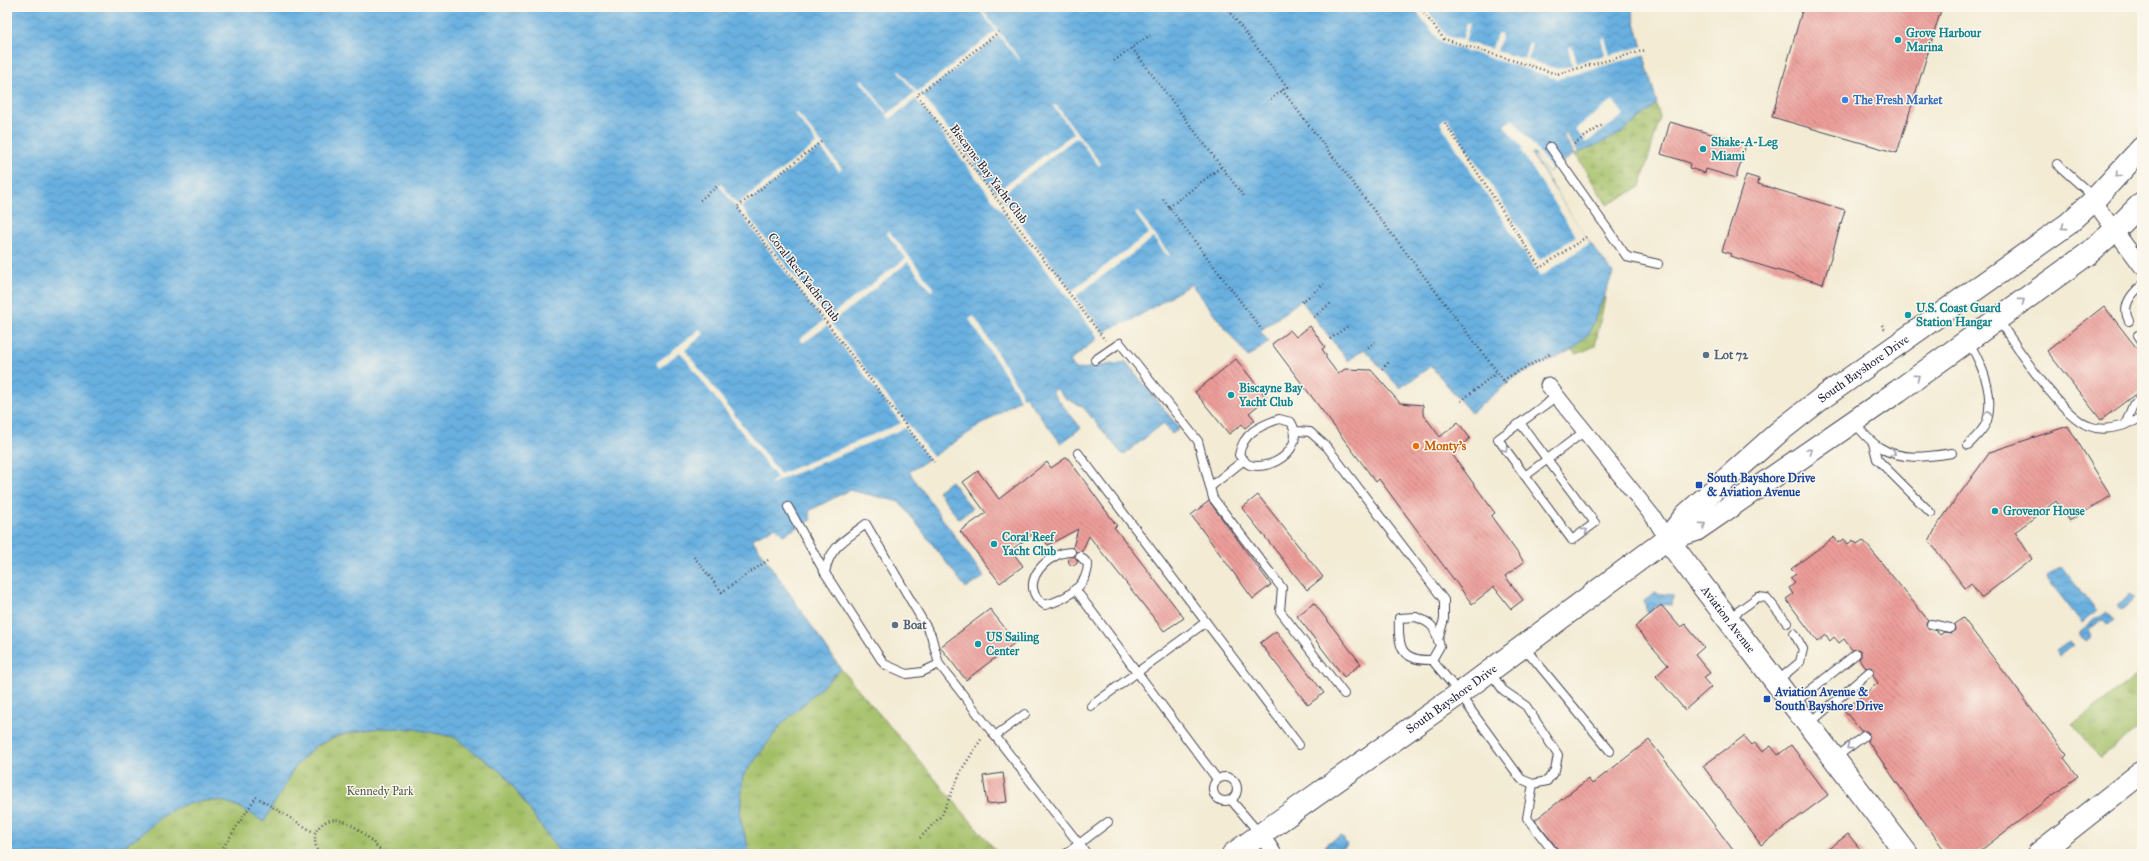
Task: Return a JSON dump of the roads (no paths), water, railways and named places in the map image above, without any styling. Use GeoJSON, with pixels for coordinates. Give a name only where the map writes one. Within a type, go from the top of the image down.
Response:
{"type":"FeatureCollection","features":[{"type":"Feature","properties":{"kind":"main road","name":"South Bayshore Drive"},"geometry":{"type":"LineString","coordinates":[[1233,854],[1459,694],[1667,539],[1686,515],[1780,431],[1822,398],[2068,224],[2093,201],[2142,148]]}},
{"type":"Feature","properties":{"kind":"main road","name":"South Bayshore Drive"},"geometry":{"type":"LineString","coordinates":[[1667,539],[1696,530],[1852,421],[1898,391],[2089,253],[2142,203]]}},
{"type":"Feature","properties":{"kind":"main road","name":"Aviation Avenue"},"geometry":{"type":"LineString","coordinates":[[1667,539],[1807,725],[1907,854]]}},
{"type":"Feature","properties":{"kind":"main road"},"geometry":{"type":"LineString","coordinates":[[2038,854],[2142,772]]}},
{"type":"Feature","properties":{"kind":"street"},"geometry":{"type":"LineString","coordinates":[[2093,201],[2142,267]]}},
{"type":"Feature","properties":{"kind":"street","name":"Aviation Avenue"},"geometry":{"type":"LineString","coordinates":[[1552,390],[1654,518],[1667,539]]}},
{"type":"Feature","properties":{"kind":"street"},"geometry":{"type":"LineString","coordinates":[[1260,834],[1274,854]]}},
{"type":"Feature","properties":{"kind":"lane"},"geometry":{"type":"LineString","coordinates":[[1550,147],[1627,258],[1658,264]]}},
{"type":"Feature","properties":{"kind":"lane"},"geometry":{"type":"LineString","coordinates":[[2057,164],[2086,190],[2093,201]]}},
{"type":"Feature","properties":{"kind":"lane"},"geometry":{"type":"LineString","coordinates":[[2129,321],[2126,316],[2126,308],[2129,297],[2142,285]]}},
{"type":"Feature","properties":{"kind":"lane"},"geometry":{"type":"LineString","coordinates":[[1997,318],[2025,360],[2072,416],[2088,426],[2104,430],[2125,425],[2142,418]]}},
{"type":"Feature","properties":{"kind":"lane"},"geometry":{"type":"LineString","coordinates":[[1967,340],[1980,362],[1984,373],[1989,409],[1986,422],[1978,436],[1968,445]]}},
{"type":"Feature","properties":{"kind":"lane"},"geometry":{"type":"LineString","coordinates":[[1095,360],[1120,343],[1198,441],[1213,498],[1282,588],[1280,611],[1344,694]]}},
{"type":"Feature","properties":{"kind":"lane"},"geometry":{"type":"LineString","coordinates":[[1520,423],[1595,523],[1572,540],[1498,439],[1520,423],[1552,390]]}},
{"type":"Feature","properties":{"kind":"lane"},"geometry":{"type":"LineString","coordinates":[[2125,425],[2134,405],[2142,398]]}},
{"type":"Feature","properties":{"kind":"lane"},"geometry":{"type":"LineString","coordinates":[[1279,419],[1291,422],[1296,431],[1295,442],[1288,452],[1276,461],[1260,466],[1249,465],[1244,460],[1239,455],[1241,445],[1246,437],[1260,426],[1279,419]]}},
{"type":"Feature","properties":{"kind":"lane"},"geometry":{"type":"LineString","coordinates":[[1852,421],[1879,447],[1899,456],[1920,458],[1952,453]]}},
{"type":"Feature","properties":{"kind":"lane"},"geometry":{"type":"LineString","coordinates":[[1296,431],[1310,432],[1327,447],[1444,600],[1444,619],[1438,640]]}},
{"type":"Feature","properties":{"kind":"lane"},"geometry":{"type":"LineString","coordinates":[[1524,476],[1585,431]]}},
{"type":"Feature","properties":{"kind":"lane"},"geometry":{"type":"LineString","coordinates":[[1873,442],[1877,458],[1931,514]]}},
{"type":"Feature","properties":{"kind":"lane"},"geometry":{"type":"LineString","coordinates":[[1078,453],[1299,745]]}},
{"type":"Feature","properties":{"kind":"lane"},"geometry":{"type":"LineString","coordinates":[[1210,487],[1244,460]]}},
{"type":"Feature","properties":{"kind":"lane"},"geometry":{"type":"LineString","coordinates":[[788,507],[825,573],[884,664],[907,674],[922,672],[939,664]]}},
{"type":"Feature","properties":{"kind":"lane"},"geometry":{"type":"LineString","coordinates":[[825,573],[827,559],[836,548],[866,524],[931,635],[939,664],[1088,854]]}},
{"type":"Feature","properties":{"kind":"lane"},"geometry":{"type":"LineString","coordinates":[[1071,552],[1062,552],[1036,572],[1032,587],[1037,600],[1045,605],[1059,601],[1084,582],[1088,573],[1088,564],[1080,556]]}},
{"type":"Feature","properties":{"kind":"lane"},"geometry":{"type":"LineString","coordinates":[[1075,589],[1217,779]]}},
{"type":"Feature","properties":{"kind":"lane"},"geometry":{"type":"LineString","coordinates":[[1727,619],[1758,597],[1763,597],[1767,598],[1787,623]]}},
{"type":"Feature","properties":{"kind":"lane"},"geometry":{"type":"LineString","coordinates":[[1416,617],[1430,622],[1435,629],[1440,646],[1432,660],[1417,660],[1408,656],[1400,645],[1399,618],[1416,617]]}},
{"type":"Feature","properties":{"kind":"lane"},"geometry":{"type":"LineString","coordinates":[[1091,706],[1206,622]]}},
{"type":"Feature","properties":{"kind":"lane"},"geometry":{"type":"LineString","coordinates":[[1931,624],[1950,628]]}},
{"type":"Feature","properties":{"kind":"lane"},"geometry":{"type":"LineString","coordinates":[[1775,682],[1800,662],[1803,649],[1794,633]]}},
{"type":"Feature","properties":{"kind":"lane"},"geometry":{"type":"LineString","coordinates":[[1523,646],[1610,751]]}},
{"type":"Feature","properties":{"kind":"lane"},"geometry":{"type":"LineString","coordinates":[[1792,704],[1856,654]]}},
{"type":"Feature","properties":{"kind":"lane"},"geometry":{"type":"LineString","coordinates":[[1432,660],[1459,694],[1521,779],[1533,784],[1547,781],[1555,770],[1558,755],[1526,706],[1503,690],[1489,671]]}},
{"type":"Feature","properties":{"kind":"lane"},"geometry":{"type":"LineString","coordinates":[[1807,725],[1869,672]]}},
{"type":"Feature","properties":{"kind":"lane"},"geometry":{"type":"LineString","coordinates":[[995,736],[1025,714]]}},
{"type":"Feature","properties":{"kind":"lane"},"geometry":{"type":"LineString","coordinates":[[1834,759],[1864,736]]}},
{"type":"Feature","properties":{"kind":"lane"},"geometry":{"type":"LineString","coordinates":[[1229,778],[1235,782],[1237,790],[1231,800],[1224,802],[1214,796],[1213,785],[1217,779],[1229,778]]}},
{"type":"Feature","properties":{"kind":"lane"},"geometry":{"type":"LineString","coordinates":[[1533,784],[1527,818],[1555,854]]}},
{"type":"Feature","properties":{"kind":"lane"},"geometry":{"type":"LineString","coordinates":[[1231,800],[1260,834]]}},
{"type":"Feature","properties":{"kind":"lane"},"geometry":{"type":"LineString","coordinates":[[1066,854],[1108,822]]}},
{"type":"Feature","properties":{"kind":"water"},"geometry":{"type":"Polygon","coordinates":[[[7,7],[1631,7],[1657,104],[1620,134],[1579,153],[1565,132],[1564,137],[1575,154],[1547,172],[1537,156],[1532,154],[1582,232],[1613,273],[1589,334],[1573,349],[1515,377],[1471,413],[1431,366],[1400,388],[1364,349],[1348,361],[1301,300],[1260,331],[1269,342],[1248,357],[1191,284],[1132,320],[1110,328],[1070,361],[1076,370],[1126,362],[1179,428],[1172,434],[1164,423],[1123,455],[1083,407],[1065,398],[1056,388],[1052,392],[1081,428],[1061,443],[1025,396],[909,472],[984,577],[966,588],[900,502],[849,490],[809,511],[811,520],[783,535],[775,527],[752,539],[841,669],[782,724],[743,776],[740,818],[750,854],[561,854],[504,774],[454,737],[415,729],[380,728],[340,735],[315,746],[295,767],[264,822],[229,803],[221,801],[194,802],[168,812],[128,843],[105,854],[7,854],[7,7]]]}},
{"type":"Feature","properties":{"kind":"water"},"geometry":{"type":"Polygon","coordinates":[[[951,481],[972,509],[959,519],[938,491],[951,481]]]}},
{"type":"Feature","properties":{"kind":"water"},"geometry":{"type":"Polygon","coordinates":[[[2061,566],[2097,612],[2082,623],[2046,577],[2061,566]]]}},
{"type":"Feature","properties":{"kind":"water"},"geometry":{"type":"Polygon","coordinates":[[[1655,593],[1673,595],[1672,605],[1660,604],[1649,612],[1647,611],[1644,601],[1655,593]]]}},
{"type":"Feature","properties":{"kind":"water"},"geometry":{"type":"Polygon","coordinates":[[[2131,594],[2135,599],[2121,610],[2117,605],[2131,594]]]}},
{"type":"Feature","properties":{"kind":"water"},"geometry":{"type":"Polygon","coordinates":[[[2107,612],[2114,620],[2107,625],[2103,620],[2088,631],[2092,636],[2086,641],[2079,633],[2107,612]]]}},
{"type":"Feature","properties":{"kind":"water"},"geometry":{"type":"Polygon","coordinates":[[[2070,641],[2074,645],[2060,656],[2056,651],[2070,641]]]}},
{"type":"Feature","properties":{"kind":"water"},"geometry":{"type":"Polygon","coordinates":[[[1342,836],[1347,845],[1341,849],[1342,851],[1338,854],[1327,854],[1324,851],[1327,843],[1342,836]]]}},
{"type":"Feature","properties":{"kind":"place","name":"Grove Harbour Marina"},"geometry":{"type":"Point","coordinates":[1898,40]}},
{"type":"Feature","properties":{"kind":"place","name":"The Fresh Market"},"geometry":{"type":"Point","coordinates":[1845,100]}},
{"type":"Feature","properties":{"kind":"place","name":"Shake-A-Leg Miami"},"geometry":{"type":"Point","coordinates":[1703,149]}},
{"type":"Feature","properties":{"kind":"place","name":"U.S. Coast Guard Station Hangar"},"geometry":{"type":"Point","coordinates":[1908,315]}},
{"type":"Feature","properties":{"kind":"place","name":"Lot 72"},"geometry":{"type":"Point","coordinates":[1706,355]}},
{"type":"Feature","properties":{"kind":"place","name":"Biscayne Bay Yacht Club"},"geometry":{"type":"Point","coordinates":[1231,395]}},
{"type":"Feature","properties":{"kind":"place","name":"Monty's"},"geometry":{"type":"Point","coordinates":[1416,446]}},
{"type":"Feature","properties":{"kind":"place","name":"South Bayshore Drive & Aviation Avenue"},"geometry":{"type":"Point","coordinates":[1699,485]}},
{"type":"Feature","properties":{"kind":"place","name":"Grovenor House"},"geometry":{"type":"Point","coordinates":[1995,511]}},
{"type":"Feature","properties":{"kind":"place","name":"Coral Reef Yacht Club"},"geometry":{"type":"Point","coordinates":[994,544]}},
{"type":"Feature","properties":{"kind":"place","name":"Boat"},"geometry":{"type":"Point","coordinates":[895,625]}},
{"type":"Feature","properties":{"kind":"place","name":"US Sailing Center"},"geometry":{"type":"Point","coordinates":[978,644]}},
{"type":"Feature","properties":{"kind":"place","name":"Aviation Avenue & South Bayshore Drive"},"geometry":{"type":"Point","coordinates":[1767,699]}},
{"type":"Feature","properties":{"kind":"park label","name":"Kennedy Park"},"geometry":{"type":"Point","coordinates":[380,791]}}]}
